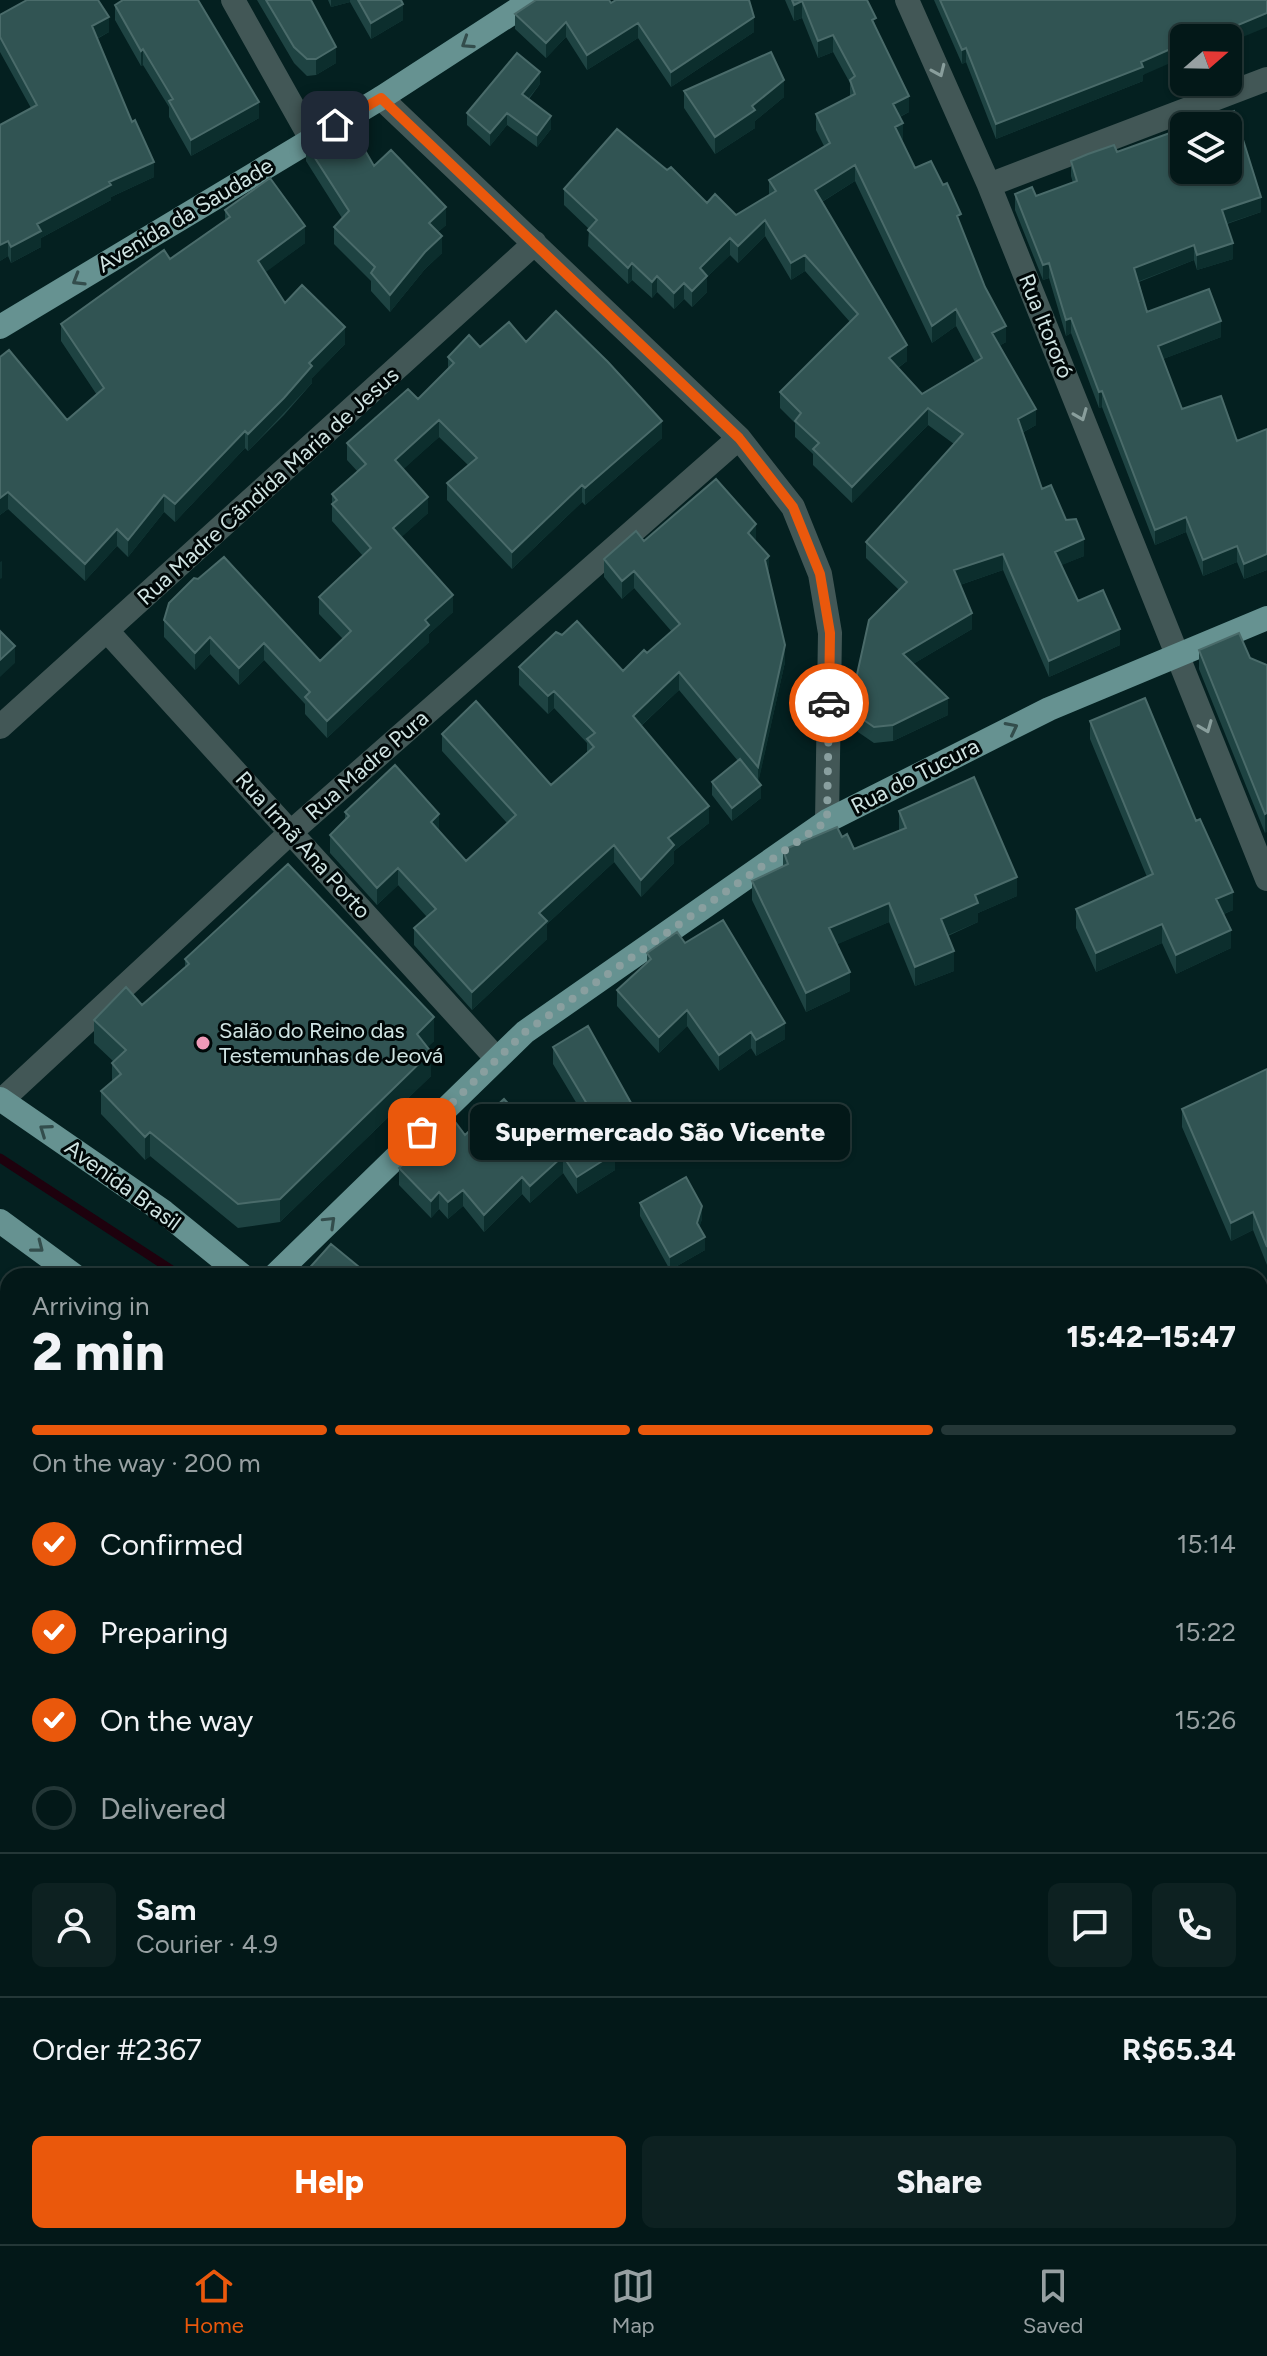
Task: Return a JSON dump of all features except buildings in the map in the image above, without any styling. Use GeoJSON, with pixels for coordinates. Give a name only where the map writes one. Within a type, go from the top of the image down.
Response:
{"type":"FeatureCollection","features":[{"type":"Feature","properties":{"kind":"main road","name":"Avenida da Saudade"},"geometry":{"type":"LineString","coordinates":[[0,327],[381,98],[532,0]]}},
{"type":"Feature","properties":{"kind":"main road","name":"Rua do Tucura"},"geometry":{"type":"LineString","coordinates":[[282,1268],[525,1032],[827,821],[1049,709],[1267,618]]}},
{"type":"Feature","properties":{"kind":"main road","name":"Avenida Brasil"},"geometry":{"type":"LineString","coordinates":[[1,1100],[164,1212],[233,1268]]}},
{"type":"Feature","properties":{"kind":"main road"},"geometry":{"type":"LineString","coordinates":[[0,1221],[64,1268]]}},
{"type":"Feature","properties":{"kind":"street"},"geometry":{"type":"LineString","coordinates":[[233,0],[311,139]]}},
{"type":"Feature","properties":{"kind":"street","name":"Rua Itororó"},"geometry":{"type":"LineString","coordinates":[[907,0],[989,185],[1267,879]]}},
{"type":"Feature","properties":{"kind":"street"},"geometry":{"type":"LineString","coordinates":[[989,185],[1267,79]]}},
{"type":"Feature","properties":{"kind":"street"},"geometry":{"type":"LineString","coordinates":[[381,98],[739,438],[793,507],[820,574],[830,633],[827,821]]}},
{"type":"Feature","properties":{"kind":"street","name":"Rua Madre Cãndida Maria de Jesus"},"geometry":{"type":"LineString","coordinates":[[0,727],[535,243]]}},
{"type":"Feature","properties":{"kind":"street","name":"Rua Madre Pura"},"geometry":{"type":"LineString","coordinates":[[1,1100],[291,832],[739,438]]}},
{"type":"Feature","properties":{"kind":"street","name":"Rua Irmã Ana Porto"},"geometry":{"type":"LineString","coordinates":[[108,632],[497,1059]]}},
{"type":"Feature","properties":{"kind":"waterway"},"geometry":{"type":"LineString","coordinates":[[0,1158],[169,1268]]}},
{"type":"Feature","properties":{"kind":"way so far"},"geometry":{"type":"LineString","coordinates":[[422,1132],[525,1032],[827,821],[829,703]]}},
{"type":"Feature","properties":{"kind":"place","name":"Salão do Reino das Testemunhas de Jeová"},"geometry":{"type":"Point","coordinates":[203,1043]}},
{"type":"Feature","properties":{"kind":"place","name":"Supermercado São Vicente"},"geometry":{"type":"Point","coordinates":[422,1132]}},
{"type":"Feature","properties":{"kind":"route"},"geometry":{"type":"LineString","coordinates":[[335,125],[381,98],[739,438],[793,507],[820,574],[830,633],[829,703]]}}]}
